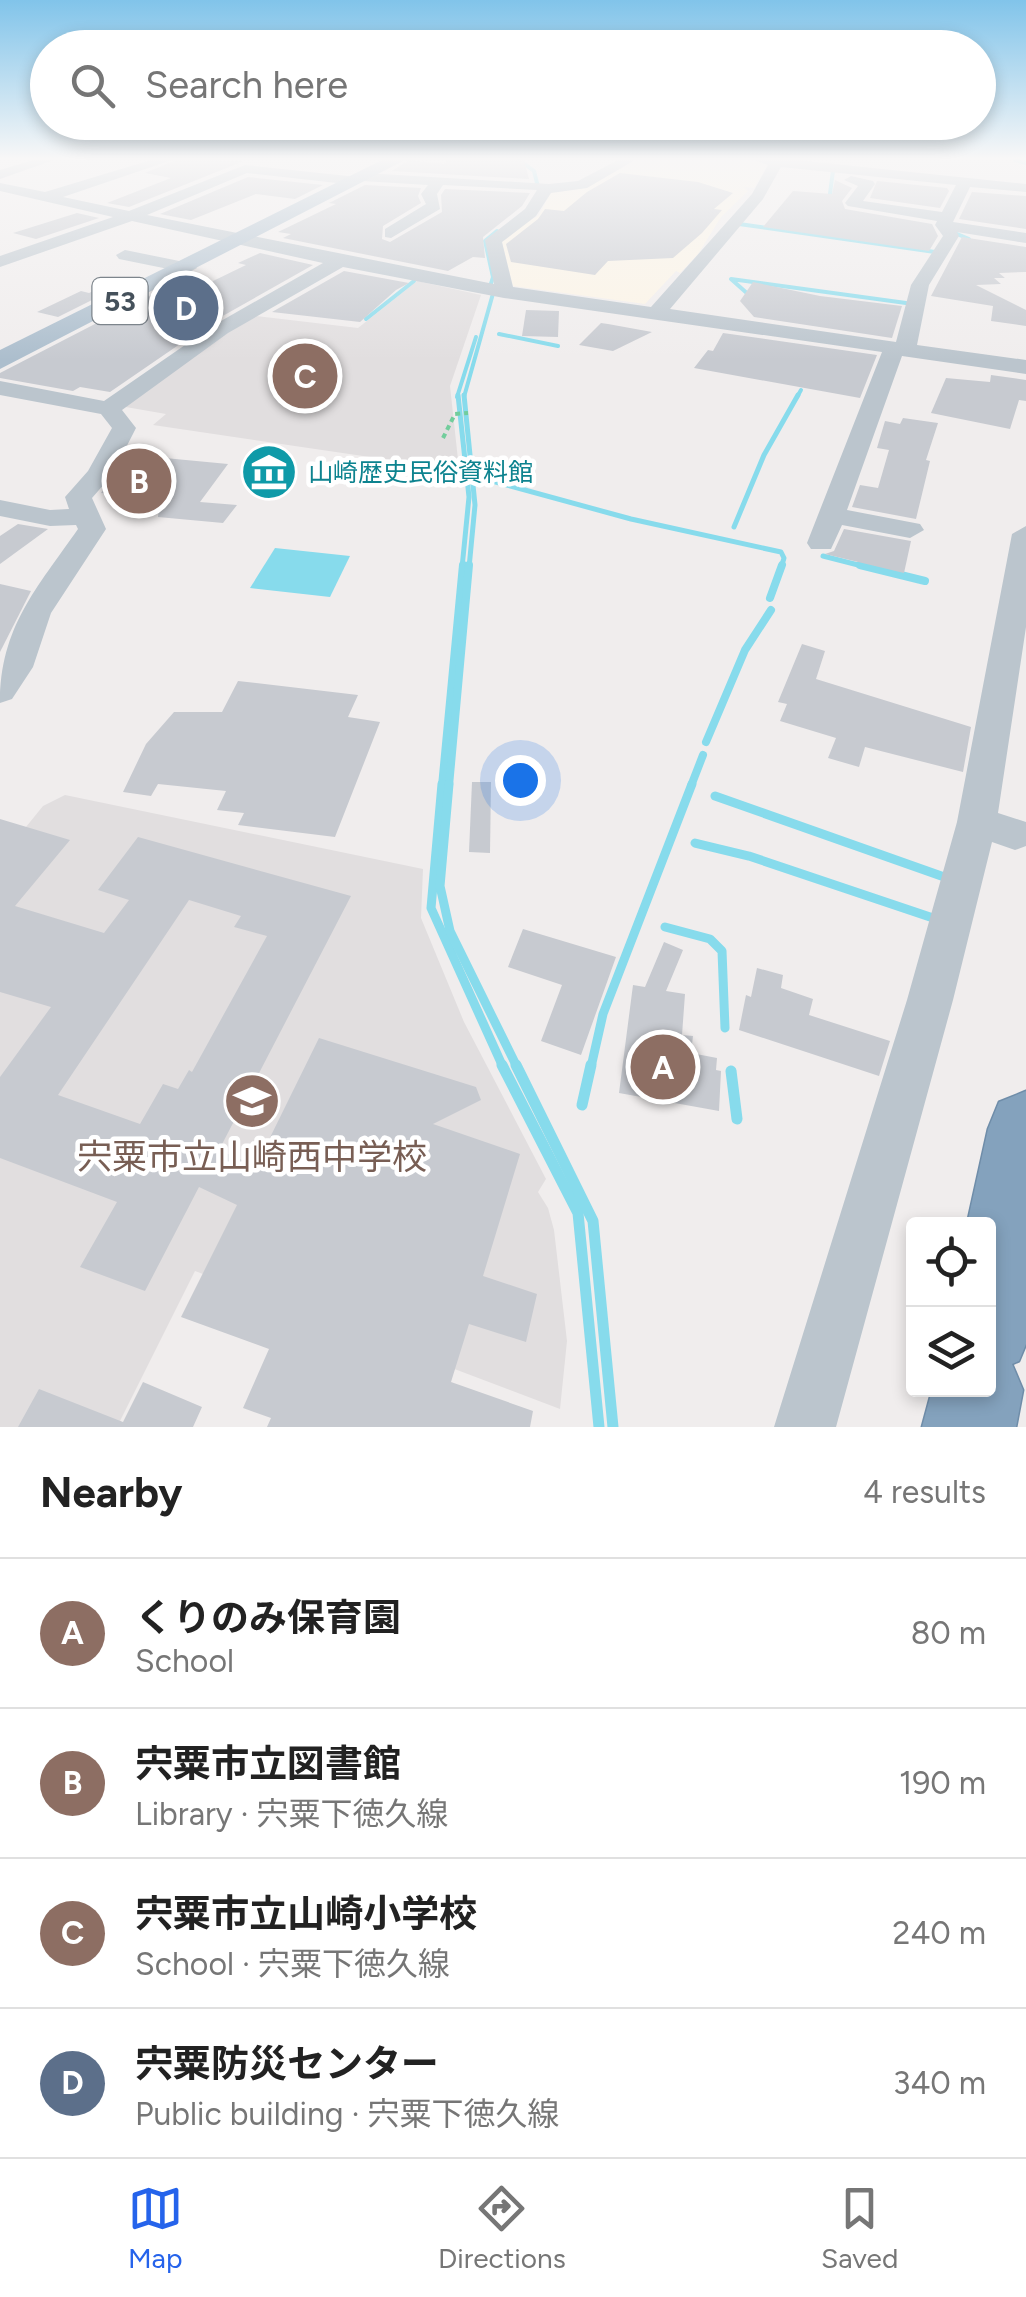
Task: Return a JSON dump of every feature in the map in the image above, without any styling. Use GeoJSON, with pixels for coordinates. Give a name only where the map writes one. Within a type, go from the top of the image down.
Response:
{"type":"FeatureCollection","features":[{"type":"Feature","properties":{"kind":"highway"},"geometry":{"type":"LineString","coordinates":[[992,1307],[1026,1128]]}},
{"type":"Feature","properties":{"kind":"highway"},"geometry":{"type":"LineString","coordinates":[[969,1427],[975,1397]]}},
{"type":"Feature","properties":{"kind":"main road","name":"53"},"geometry":{"type":"LineString","coordinates":[[0,361],[269,227]]}},
{"type":"Feature","properties":{"kind":"street"},"geometry":{"type":"LineString","coordinates":[[0,262],[101,227]]}},
{"type":"Feature","properties":{"kind":"street"},"geometry":{"type":"LineString","coordinates":[[172,227],[504,292],[1026,367]]}},
{"type":"Feature","properties":{"kind":"street"},"geometry":{"type":"LineString","coordinates":[[391,233],[401,227]]}},
{"type":"Feature","properties":{"kind":"street"},"geometry":{"type":"LineString","coordinates":[[504,292],[502,264],[494,240],[514,227]]}},
{"type":"Feature","properties":{"kind":"street"},"geometry":{"type":"LineString","coordinates":[[656,313],[731,227]]}},
{"type":"Feature","properties":{"kind":"street"},"geometry":{"type":"LineString","coordinates":[[821,544],[900,349],[920,285],[949,244],[949,227]]}},
{"type":"Feature","properties":{"kind":"street"},"geometry":{"type":"LineString","coordinates":[[988,227],[1026,238]]}},
{"type":"Feature","properties":{"kind":"street"},"geometry":{"type":"LineString","coordinates":[[125,255],[188,268]]}},
{"type":"Feature","properties":{"kind":"street"},"geometry":{"type":"LineString","coordinates":[[110,408],[167,361],[340,260]]}},
{"type":"Feature","properties":{"kind":"street"},"geometry":{"type":"LineString","coordinates":[[0,388],[110,408],[124,428],[99,475],[78,497],[83,516],[92,529],[34,614],[5,674]]}},
{"type":"Feature","properties":{"kind":"street"},"geometry":{"type":"LineString","coordinates":[[0,508],[50,518],[83,516]]}},
{"type":"Feature","properties":{"kind":"street"},"geometry":{"type":"LineString","coordinates":[[832,515],[910,530]]}},
{"type":"Feature","properties":{"kind":"street"},"geometry":{"type":"LineString","coordinates":[[805,1427],[930,1000],[996,828],[1025,551]]}},
{"type":"Feature","properties":{"kind":"path"},"geometry":{"type":"LineString","coordinates":[[443,438],[455,414],[468,413]]}},
{"type":"Feature","properties":{"kind":"shaded area"},"geometry":{"type":"Polygon","coordinates":[[[521,227],[715,227],[698,254],[645,304],[513,286],[504,238],[521,227]]]}},
{"type":"Feature","properties":{"kind":"shaded area"},"geometry":{"type":"Polygon","coordinates":[[[417,281],[481,295],[450,386],[460,478],[393,476],[397,461],[153,425],[166,414],[120,406],[169,365],[256,316],[358,328],[417,281]]]}},
{"type":"Feature","properties":{"kind":"shaded area","name":"宍粟市立山崎西中学校"},"geometry":{"type":"Polygon","coordinates":[[[65,795],[423,869],[421,918],[464,1022],[546,1179],[538,1192],[548,1208],[554,1230],[567,1341],[560,1409],[195,1271],[117,1427],[0,1427],[0,859],[43,806],[65,795]]]}},
{"type":"Feature","properties":{"kind":"water"},"geometry":{"type":"Polygon","coordinates":[[[275,548],[350,556],[330,597],[250,588],[275,548]]]}},
{"type":"Feature","properties":{"kind":"building"},"geometry":{"type":"Polygon","coordinates":[[[34,227],[73,227],[36,239],[13,233],[34,227]]]}},
{"type":"Feature","properties":{"kind":"building"},"geometry":{"type":"Polygon","coordinates":[[[289,227],[383,227],[382,239],[390,242],[417,227],[496,227],[483,237],[485,258],[473,257],[448,271],[283,238],[291,234],[278,232],[289,227]]]}},
{"type":"Feature","properties":{"kind":"building"},"geometry":{"type":"Polygon","coordinates":[[[528,227],[708,227],[673,258],[608,261],[595,275],[511,262],[506,244],[528,227]]]}},
{"type":"Feature","properties":{"kind":"building"},"geometry":{"type":"Polygon","coordinates":[[[763,227],[933,227],[938,236],[929,251],[763,227]]]}},
{"type":"Feature","properties":{"kind":"building"},"geometry":{"type":"Polygon","coordinates":[[[962,237],[1026,247],[1026,272],[999,273],[1005,278],[994,278],[1001,284],[976,285],[1026,310],[1026,326],[991,321],[993,306],[931,296],[962,237]]]}},
{"type":"Feature","properties":{"kind":"building"},"geometry":{"type":"Polygon","coordinates":[[[260,253],[313,265],[212,322],[110,392],[80,387],[73,391],[0,378],[0,373],[153,294],[176,299],[246,265],[238,263],[260,253]]]}},
{"type":"Feature","properties":{"kind":"building"},"geometry":{"type":"Polygon","coordinates":[[[344,271],[409,283],[360,322],[272,312],[344,271]]]}},
{"type":"Feature","properties":{"kind":"building"},"geometry":{"type":"Polygon","coordinates":[[[753,282],[820,296],[902,306],[892,338],[754,317],[740,301],[753,282]]]}},
{"type":"Feature","properties":{"kind":"building"},"geometry":{"type":"Polygon","coordinates":[[[109,284],[120,286],[58,317],[37,312],[81,291],[89,293],[109,284]]]}},
{"type":"Feature","properties":{"kind":"building"},"geometry":{"type":"Polygon","coordinates":[[[526,310],[559,311],[558,337],[522,336],[526,310]]]}},
{"type":"Feature","properties":{"kind":"building"},"geometry":{"type":"Polygon","coordinates":[[[601,323],[652,332],[613,351],[579,345],[601,323]]]}},
{"type":"Feature","properties":{"kind":"building"},"geometry":{"type":"Polygon","coordinates":[[[723,333],[877,355],[860,398],[694,368],[708,350],[713,351],[723,333]]]}},
{"type":"Feature","properties":{"kind":"building"},"geometry":{"type":"Polygon","coordinates":[[[991,375],[1026,380],[1026,401],[1019,400],[1010,429],[931,413],[946,378],[990,382],[991,375]]]}},
{"type":"Feature","properties":{"kind":"building"},"geometry":{"type":"Polygon","coordinates":[[[903,418],[938,423],[926,460],[930,461],[916,519],[852,507],[860,485],[878,488],[889,450],[877,448],[885,421],[900,424],[903,418]]]}},
{"type":"Feature","properties":{"kind":"building"},"geometry":{"type":"Polygon","coordinates":[[[133,455],[228,464],[200,502],[237,505],[223,523],[158,517],[160,499],[101,493],[133,455]]]}},
{"type":"Feature","properties":{"kind":"building"},"geometry":{"type":"Polygon","coordinates":[[[18,524],[48,529],[0,564],[0,536],[18,524]]]}},
{"type":"Feature","properties":{"kind":"building"},"geometry":{"type":"Polygon","coordinates":[[[844,529],[911,541],[904,573],[825,554],[834,551],[844,529]]]}},
{"type":"Feature","properties":{"kind":"building"},"geometry":{"type":"Polygon","coordinates":[[[0,584],[31,591],[0,652],[0,584]]]}},
{"type":"Feature","properties":{"kind":"building"},"geometry":{"type":"Polygon","coordinates":[[[802,644],[825,651],[816,679],[971,727],[963,772],[865,747],[859,767],[828,758],[836,738],[780,721],[787,704],[778,702],[802,644]]]}},
{"type":"Feature","properties":{"kind":"building"},"geometry":{"type":"Polygon","coordinates":[[[238,681],[358,695],[348,717],[380,722],[335,837],[238,825],[244,813],[217,810],[226,791],[158,784],[151,796],[123,792],[146,744],[174,712],[222,712],[238,681]]]}},
{"type":"Feature","properties":{"kind":"building"},"geometry":{"type":"Polygon","coordinates":[[[472,782],[491,782],[490,853],[469,852],[472,782]]]}},
{"type":"Feature","properties":{"kind":"building"},"geometry":{"type":"Polygon","coordinates":[[[0,819],[70,840],[15,906],[104,933],[129,900],[98,890],[138,837],[351,896],[219,1150],[256,1166],[319,1038],[476,1087],[481,1100],[433,1124],[520,1154],[483,1276],[537,1294],[526,1342],[469,1324],[451,1382],[533,1411],[530,1427],[267,1427],[271,1418],[243,1408],[269,1349],[181,1317],[237,1205],[199,1187],[145,1291],[80,1267],[117,1202],[0,1158],[0,1077],[51,1007],[0,992],[0,819]],[[189,900],[58,1095],[140,1124],[163,1084],[178,1089],[189,1070],[192,1072],[267,936],[234,927],[241,916],[189,900]]]}},
{"type":"Feature","properties":{"kind":"building"},"geometry":{"type":"Polygon","coordinates":[[[523,929],[616,957],[581,1055],[541,1041],[562,985],[508,967],[523,929]]]}},
{"type":"Feature","properties":{"kind":"building"},"geometry":{"type":"Polygon","coordinates":[[[664,942],[683,950],[666,991],[685,994],[682,1035],[693,1036],[691,1053],[717,1058],[716,1070],[721,1071],[719,1111],[619,1093],[633,985],[645,987],[664,942]]]}},
{"type":"Feature","properties":{"kind":"building"},"geometry":{"type":"Polygon","coordinates":[[[757,968],[783,975],[781,988],[813,999],[809,1015],[890,1041],[879,1076],[739,1030],[746,995],[751,997],[757,968]]]}},
{"type":"Feature","properties":{"kind":"building"},"geometry":{"type":"Polygon","coordinates":[[[143,1382],[202,1407],[193,1427],[18,1427],[39,1389],[123,1422],[143,1382]]]}},
{"type":"Feature","properties":{"kind":"waterway"},"geometry":{"type":"LineString","coordinates":[[757,227],[935,252]]}},
{"type":"Feature","properties":{"kind":"waterway"},"geometry":{"type":"LineString","coordinates":[[489,290],[493,277],[485,241],[497,231]]}},
{"type":"Feature","properties":{"kind":"waterway"},"geometry":{"type":"LineString","coordinates":[[950,231],[969,239]]}},
{"type":"Feature","properties":{"kind":"waterway"},"geometry":{"type":"LineString","coordinates":[[749,295],[731,279],[906,303]]}},
{"type":"Feature","properties":{"kind":"waterway"},"geometry":{"type":"LineString","coordinates":[[366,319],[414,281]]}},
{"type":"Feature","properties":{"kind":"waterway"},"geometry":{"type":"LineString","coordinates":[[464,396],[494,290]]}},
{"type":"Feature","properties":{"kind":"waterway"},"geometry":{"type":"LineString","coordinates":[[499,334],[558,346]]}},
{"type":"Feature","properties":{"kind":"waterway"},"geometry":{"type":"LineString","coordinates":[[457,397],[476,337]]}},
{"type":"Feature","properties":{"kind":"waterway"},"geometry":{"type":"LineString","coordinates":[[797,397],[801,390]]}},
{"type":"Feature","properties":{"kind":"waterway"},"geometry":{"type":"LineString","coordinates":[[458,395],[469,497],[462,568]]}},
{"type":"Feature","properties":{"kind":"waterway"},"geometry":{"type":"LineString","coordinates":[[734,527],[764,455],[798,395]]}},
{"type":"Feature","properties":{"kind":"waterway"},"geometry":{"type":"LineString","coordinates":[[464,396],[475,505],[469,568]]}},
{"type":"Feature","properties":{"kind":"waterway"},"geometry":{"type":"LineString","coordinates":[[492,481],[631,519],[781,552],[781,567]]}},
{"type":"Feature","properties":{"kind":"waterway"},"geometry":{"type":"LineString","coordinates":[[823,556],[870,568]]}},
{"type":"Feature","properties":{"kind":"waterway"},"geometry":{"type":"LineString","coordinates":[[442,786],[463,565]]}},
{"type":"Feature","properties":{"kind":"waterway"},"geometry":{"type":"LineString","coordinates":[[449,786],[469,565]]}},
{"type":"Feature","properties":{"kind":"waterway"},"geometry":{"type":"LineString","coordinates":[[860,565],[925,581]]}},
{"type":"Feature","properties":{"kind":"waterway"},"geometry":{"type":"LineString","coordinates":[[770,598],[781,567]]}},
{"type":"Feature","properties":{"kind":"waterway"},"geometry":{"type":"LineString","coordinates":[[706,742],[745,650],[771,610]]}},
{"type":"Feature","properties":{"kind":"waterway"},"geometry":{"type":"LineString","coordinates":[[691,786],[703,755]]}},
{"type":"Feature","properties":{"kind":"waterway"},"geometry":{"type":"LineString","coordinates":[[442,784],[431,908],[503,1067]]}},
{"type":"Feature","properties":{"kind":"waterway"},"geometry":{"type":"LineString","coordinates":[[449,784],[440,886],[450,931],[517,1067]]}},
{"type":"Feature","properties":{"kind":"waterway"},"geometry":{"type":"LineString","coordinates":[[591,1067],[603,1014],[692,784]]}},
{"type":"Feature","properties":{"kind":"waterway"},"geometry":{"type":"LineString","coordinates":[[715,796],[947,878]]}},
{"type":"Feature","properties":{"kind":"waterway"},"geometry":{"type":"LineString","coordinates":[[695,843],[749,856],[936,919]]}},
{"type":"Feature","properties":{"kind":"waterway"},"geometry":{"type":"LineString","coordinates":[[665,927],[710,939],[722,951],[725,1028]]}},
{"type":"Feature","properties":{"kind":"waterway"},"geometry":{"type":"LineString","coordinates":[[516,1065],[593,1221],[613,1427]]}},
{"type":"Feature","properties":{"kind":"waterway"},"geometry":{"type":"LineString","coordinates":[[582,1105],[591,1065]]}},
{"type":"Feature","properties":{"kind":"waterway"},"geometry":{"type":"LineString","coordinates":[[503,1067],[578,1213],[599,1427]]}},
{"type":"Feature","properties":{"kind":"waterway"},"geometry":{"type":"LineString","coordinates":[[731,1071],[737,1119]]}},
{"type":"Feature","properties":{"kind":"place","name":"宍粟防災センター"},"geometry":{"type":"Point","coordinates":[186,308]}},
{"type":"Feature","properties":{"kind":"place","name":"宍粟市立山崎小学校"},"geometry":{"type":"Point","coordinates":[305,376]}},
{"type":"Feature","properties":{"kind":"place","name":"山崎歴史民俗資料館"},"geometry":{"type":"Point","coordinates":[269,472]}},
{"type":"Feature","properties":{"kind":"place","name":"宍粟市立図書館"},"geometry":{"type":"Point","coordinates":[139,481]}},
{"type":"Feature","properties":{"kind":"place","name":"くりのみ保育園"},"geometry":{"type":"Point","coordinates":[663,1067]}},
{"type":"Feature","properties":{"kind":"place","name":"宍粟市立山崎西中学校"},"geometry":{"type":"Point","coordinates":[252,1101]}}]}
